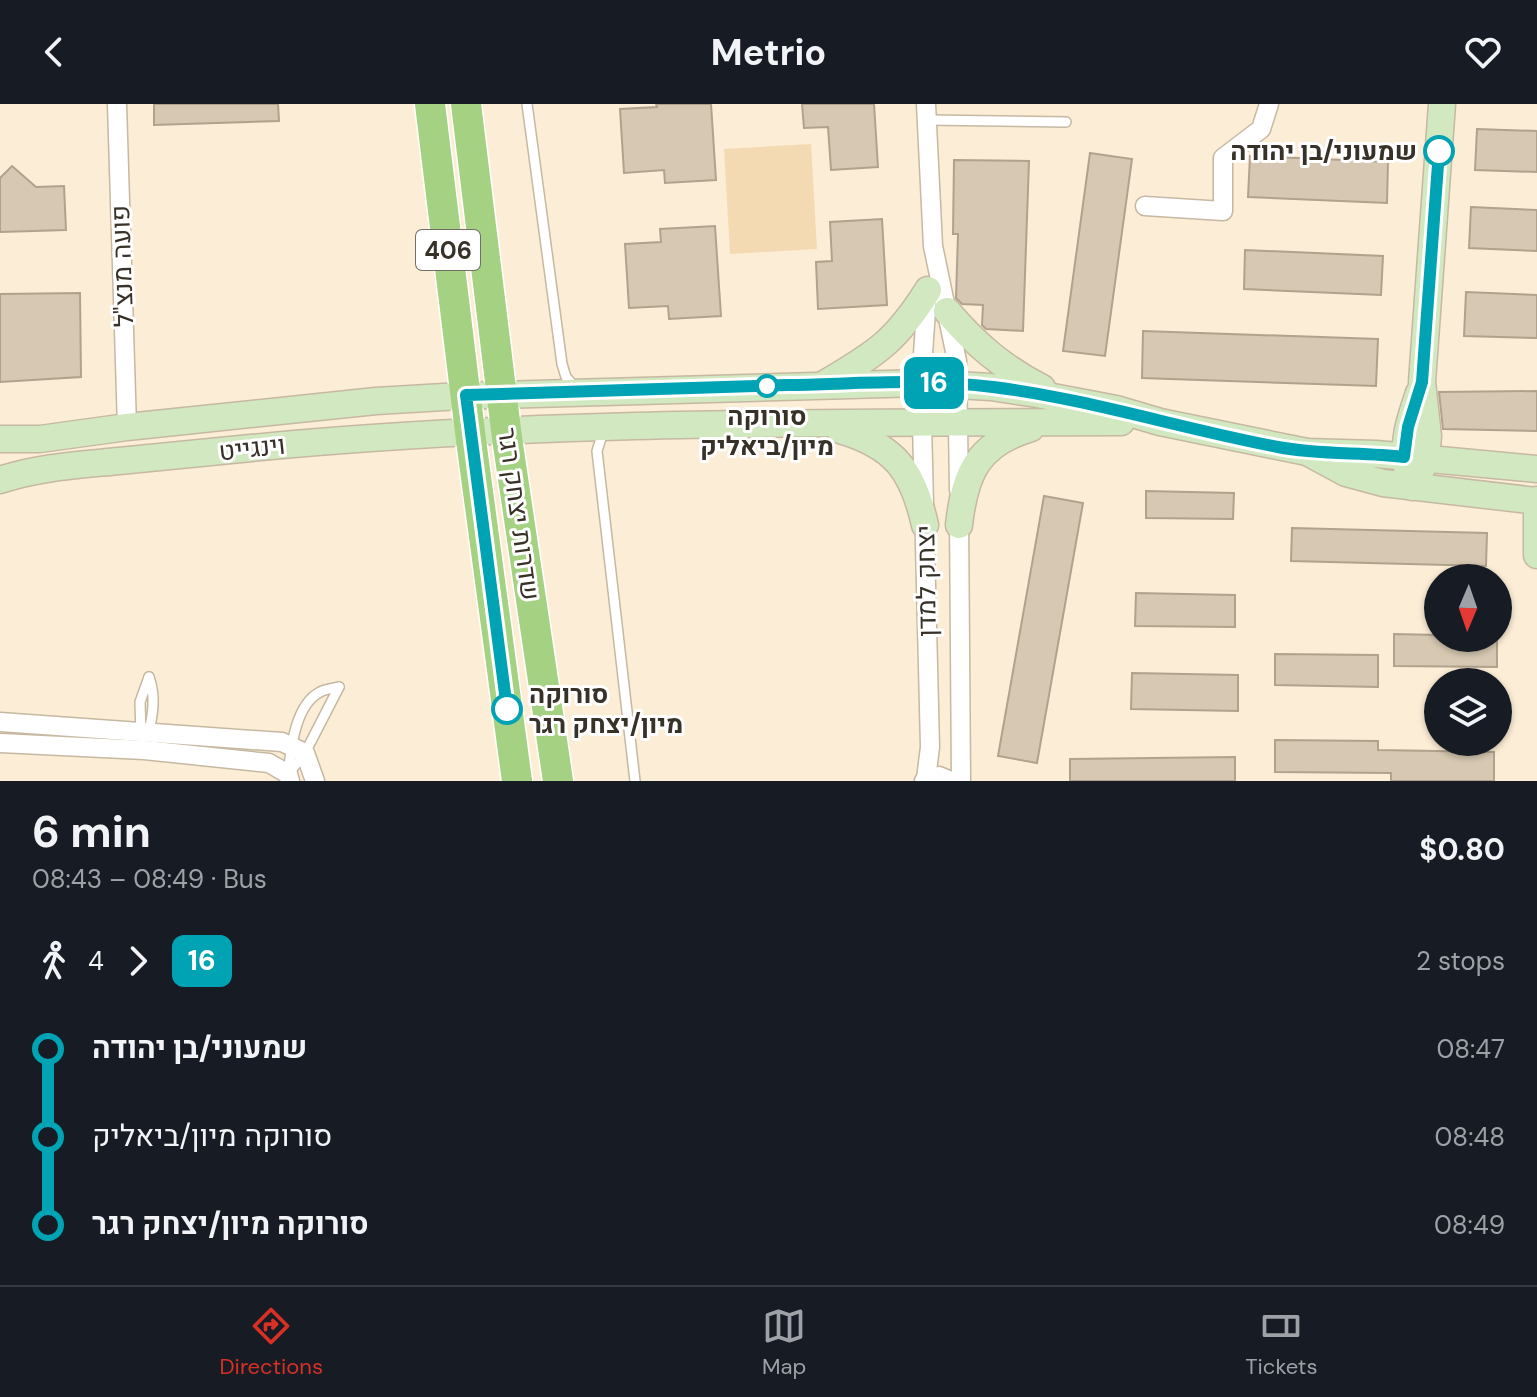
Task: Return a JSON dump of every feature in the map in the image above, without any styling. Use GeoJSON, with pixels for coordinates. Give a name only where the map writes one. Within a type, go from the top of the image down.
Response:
{"type":"FeatureCollection","features":[{"type":"Feature","properties":{"kind":"main road","name":"שדרות יצחק רגר"},"geometry":{"type":"LineString","coordinates":[[430,104],[517,781]]}},
{"type":"Feature","properties":{"kind":"main road","name":"שדרות יצחק רגר"},"geometry":{"type":"LineString","coordinates":[[466,104],[506,430],[558,781]]}},
{"type":"Feature","properties":{"kind":"street","name":"פועה מנצ\"ל"},"geometry":{"type":"LineString","coordinates":[[117,104],[127,427]]}},
{"type":"Feature","properties":{"kind":"street"},"geometry":{"type":"LineString","coordinates":[[1145,206],[1223,211],[1223,158],[1261,129],[1269,104]]}},
{"type":"Feature","properties":{"kind":"street"},"geometry":{"type":"LineString","coordinates":[[1412,487],[1415,458],[1408,427],[1422,382],[1442,104]]}},
{"type":"Feature","properties":{"kind":"street"},"geometry":{"type":"LineString","coordinates":[[926,112],[933,246]]}},
{"type":"Feature","properties":{"kind":"street","name":"יצחק למדן"},"geometry":{"type":"LineString","coordinates":[[925,780],[930,747],[921,383],[933,246]]}},
{"type":"Feature","properties":{"kind":"street","name":"יצחק למדן"},"geometry":{"type":"LineString","coordinates":[[933,246],[957,361],[959,385],[961,781]]}},
{"type":"Feature","properties":{"kind":"street"},"geometry":{"type":"LineString","coordinates":[[824,384],[886,345],[907,323],[928,290]]}},
{"type":"Feature","properties":{"kind":"street"},"geometry":{"type":"LineString","coordinates":[[947,311],[991,358],[1019,377],[1063,399],[1307,452],[1351,452],[1537,469]]}},
{"type":"Feature","properties":{"kind":"street","name":"וינגייט"},"geometry":{"type":"LineString","coordinates":[[0,439],[40,439],[376,401],[466,395],[921,383],[991,387],[1063,399]]}},
{"type":"Feature","properties":{"kind":"street","name":"וינגייט"},"geometry":{"type":"LineString","coordinates":[[0,480],[31,470],[103,462],[305,443],[506,430],[922,422],[1160,422]]}},
{"type":"Feature","properties":{"kind":"street"},"geometry":{"type":"LineString","coordinates":[[959,525],[962,497],[968,479],[984,453],[1018,432],[1050,422]]}},
{"type":"Feature","properties":{"kind":"street"},"geometry":{"type":"LineString","coordinates":[[821,424],[868,440],[905,468],[918,493],[925,525]]}},
{"type":"Feature","properties":{"kind":"street"},"geometry":{"type":"LineString","coordinates":[[1307,452],[1335,469],[1363,479],[1537,500],[1537,555]]}},
{"type":"Feature","properties":{"kind":"street"},"geometry":{"type":"LineString","coordinates":[[0,722],[145,738],[269,763],[289,777]]}},
{"type":"Feature","properties":{"kind":"street"},"geometry":{"type":"LineString","coordinates":[[0,743],[145,738],[282,742],[298,750],[315,781]]}},
{"type":"Feature","properties":{"kind":"street"},"geometry":{"type":"LineString","coordinates":[[925,780],[939,776],[951,781]]}},
{"type":"Feature","properties":{"kind":"lane"},"geometry":{"type":"LineString","coordinates":[[527,104],[562,364],[570,383],[589,392]]}},
{"type":"Feature","properties":{"kind":"lane"},"geometry":{"type":"LineString","coordinates":[[926,112],[1066,122]]}},
{"type":"Feature","properties":{"kind":"lane"},"geometry":{"type":"LineString","coordinates":[[612,428],[601,434],[597,451],[635,781]]}},
{"type":"Feature","properties":{"kind":"lane"},"geometry":{"type":"LineString","coordinates":[[289,777],[298,750],[305,705],[319,692],[339,687],[298,750]]}},
{"type":"Feature","properties":{"kind":"shaded area"},"geometry":{"type":"Polygon","coordinates":[[[811,144],[817,249],[730,254],[724,149],[811,144]]]}},
{"type":"Feature","properties":{"kind":"building"},"geometry":{"type":"Polygon","coordinates":[[[154,104],[278,104],[279,121],[154,125],[154,104]]]}},
{"type":"Feature","properties":{"kind":"building"},"geometry":{"type":"Polygon","coordinates":[[[656,104],[711,104],[716,180],[665,183],[664,170],[624,173],[620,109],[657,107],[656,104]]]}},
{"type":"Feature","properties":{"kind":"building"},"geometry":{"type":"Polygon","coordinates":[[[802,104],[874,104],[878,167],[831,170],[828,127],[804,128],[802,104]]]}},
{"type":"Feature","properties":{"kind":"building"},"geometry":{"type":"Polygon","coordinates":[[[1477,129],[1537,131],[1537,172],[1475,170],[1477,129]]]}},
{"type":"Feature","properties":{"kind":"building"},"geometry":{"type":"Polygon","coordinates":[[[1090,153],[1132,159],[1105,356],[1063,351],[1090,153]]]}},
{"type":"Feature","properties":{"kind":"building"},"geometry":{"type":"Polygon","coordinates":[[[1250,156],[1388,162],[1387,203],[1248,197],[1250,156]]]}},
{"type":"Feature","properties":{"kind":"building"},"geometry":{"type":"Polygon","coordinates":[[[954,160],[1029,161],[1023,331],[986,329],[982,325],[983,305],[962,304],[956,298],[958,234],[953,234],[954,160]]]}},
{"type":"Feature","properties":{"kind":"building"},"geometry":{"type":"Polygon","coordinates":[[[12,166],[36,187],[64,186],[66,230],[0,232],[0,178],[12,166]]]}},
{"type":"Feature","properties":{"kind":"building"},"geometry":{"type":"Polygon","coordinates":[[[1471,207],[1537,210],[1537,251],[1469,248],[1471,207]]]}},
{"type":"Feature","properties":{"kind":"building"},"geometry":{"type":"Polygon","coordinates":[[[882,219],[887,305],[818,309],[816,262],[832,261],[830,222],[882,219]]]}},
{"type":"Feature","properties":{"kind":"building"},"geometry":{"type":"Polygon","coordinates":[[[715,226],[721,316],[669,319],[668,306],[629,308],[625,244],[661,242],[660,229],[715,226]]]}},
{"type":"Feature","properties":{"kind":"building"},"geometry":{"type":"Polygon","coordinates":[[[1245,250],[1383,256],[1381,295],[1244,289],[1245,250]]]}},
{"type":"Feature","properties":{"kind":"building"},"geometry":{"type":"Polygon","coordinates":[[[1466,292],[1537,295],[1537,338],[1464,336],[1466,292]]]}},
{"type":"Feature","properties":{"kind":"building"},"geometry":{"type":"Polygon","coordinates":[[[80,293],[81,377],[0,382],[0,294],[80,293]]]}},
{"type":"Feature","properties":{"kind":"building"},"geometry":{"type":"Polygon","coordinates":[[[1143,331],[1378,339],[1376,386],[1142,378],[1143,331]]]}},
{"type":"Feature","properties":{"kind":"building"},"geometry":{"type":"Polygon","coordinates":[[[1537,391],[1537,431],[1443,429],[1439,392],[1537,391]]]}},
{"type":"Feature","properties":{"kind":"building"},"geometry":{"type":"Polygon","coordinates":[[[1146,491],[1234,493],[1233,519],[1146,518],[1146,491]]]}},
{"type":"Feature","properties":{"kind":"building"},"geometry":{"type":"Polygon","coordinates":[[[1044,496],[1083,503],[1037,763],[998,756],[1044,496]]]}},
{"type":"Feature","properties":{"kind":"building"},"geometry":{"type":"Polygon","coordinates":[[[1292,528],[1487,533],[1486,564],[1291,561],[1292,528]]]}},
{"type":"Feature","properties":{"kind":"building"},"geometry":{"type":"Polygon","coordinates":[[[1136,593],[1235,595],[1235,627],[1135,626],[1136,593]]]}},
{"type":"Feature","properties":{"kind":"building"},"geometry":{"type":"Polygon","coordinates":[[[1394,634],[1424,635],[1424,652],[1497,652],[1497,667],[1394,666],[1394,634]]]}},
{"type":"Feature","properties":{"kind":"building"},"geometry":{"type":"Polygon","coordinates":[[[1275,654],[1378,655],[1378,687],[1275,685],[1275,654]]]}},
{"type":"Feature","properties":{"kind":"building"},"geometry":{"type":"Polygon","coordinates":[[[1132,673],[1238,675],[1238,711],[1131,709],[1132,673]]]}},
{"type":"Feature","properties":{"kind":"building"},"geometry":{"type":"Polygon","coordinates":[[[1275,740],[1378,741],[1378,750],[1424,751],[1424,756],[1494,756],[1494,781],[1391,781],[1391,773],[1275,772],[1275,740]]]}},
{"type":"Feature","properties":{"kind":"building"},"geometry":{"type":"Polygon","coordinates":[[[1235,757],[1235,781],[1070,781],[1070,759],[1235,757]]]}},
{"type":"Feature","properties":{"kind":"bus line","name":"16"},"geometry":{"type":"LineString","coordinates":[[507,709],[466,395],[885,382],[991,387],[1116,409],[1160,422],[1307,452],[1404,457],[1408,427],[1422,382],[1439,151]]}},
{"type":"Feature","properties":{"kind":"place","name":"שמעוני/בן יהודה"},"geometry":{"type":"Point","coordinates":[1439,151]}},
{"type":"Feature","properties":{"kind":"place","name":"סורוקה מיון/ביאליק"},"geometry":{"type":"Point","coordinates":[767,386]}},
{"type":"Feature","properties":{"kind":"place","name":"סורוקה מיון/יצחק רגר"},"geometry":{"type":"Point","coordinates":[507,709]}}]}
